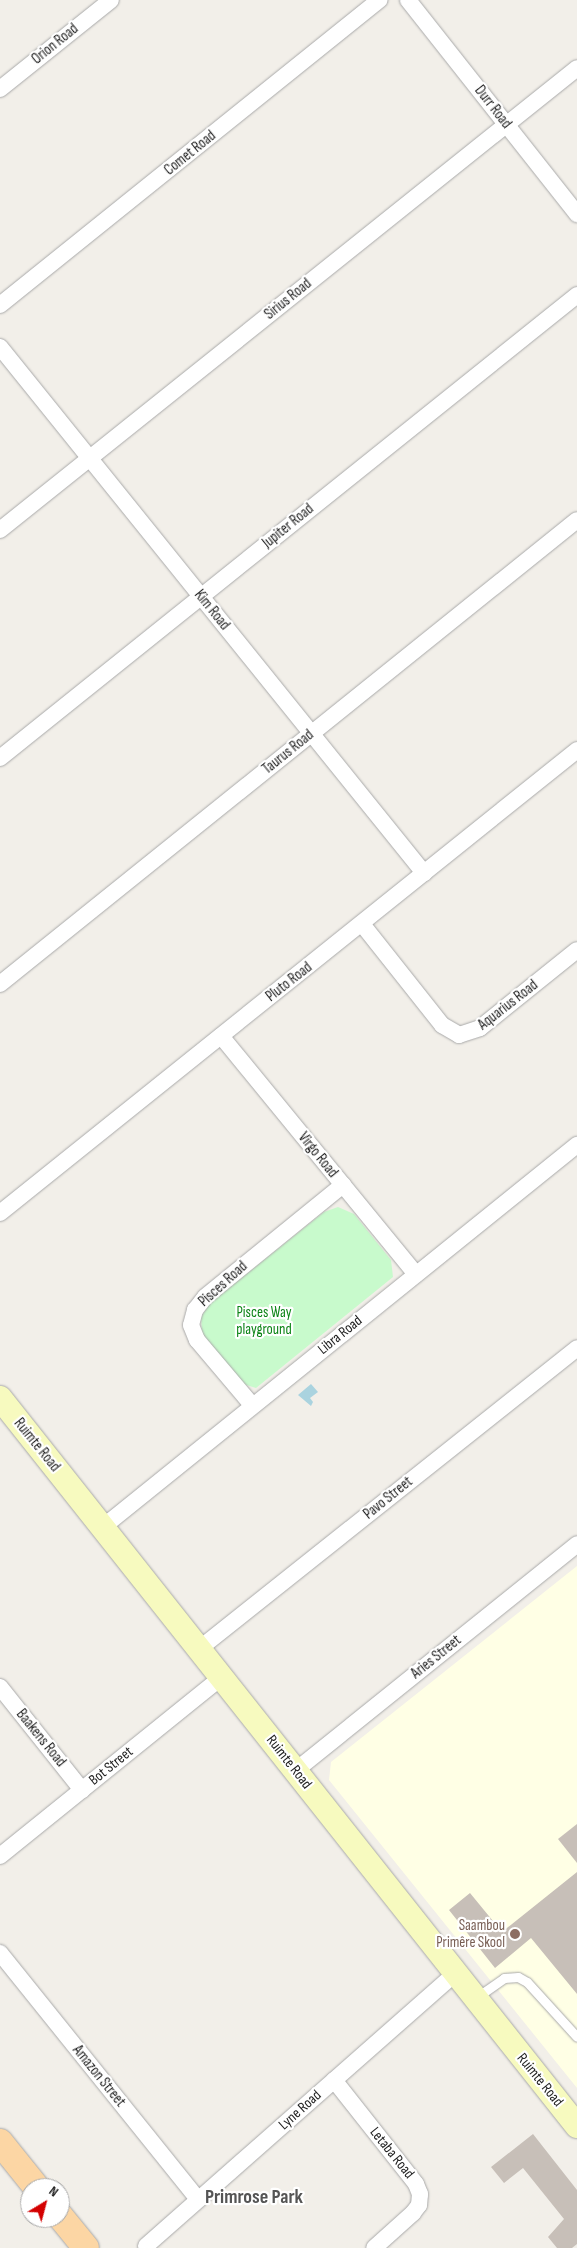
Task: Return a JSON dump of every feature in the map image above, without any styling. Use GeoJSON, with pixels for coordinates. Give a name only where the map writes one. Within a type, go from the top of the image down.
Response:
{"type":"FeatureCollection","features":[{"type":"Feature","properties":{"kind":"main road"},"geometry":{"type":"LineString","coordinates":[[0,2142],[30,2178]]}},
{"type":"Feature","properties":{"kind":"main road"},"geometry":{"type":"LineString","coordinates":[[70,2228],[86,2248]]}},
{"type":"Feature","properties":{"kind":"street","name":"Orion Road"},"geometry":{"type":"LineString","coordinates":[[0,89],[111,0]]}},
{"type":"Feature","properties":{"kind":"street","name":"Comet Road"},"geometry":{"type":"LineString","coordinates":[[0,305],[380,0]]}},
{"type":"Feature","properties":{"kind":"street","name":"Durr Road"},"geometry":{"type":"LineString","coordinates":[[408,0],[577,214]]}},
{"type":"Feature","properties":{"kind":"street","name":"Sirius Road"},"geometry":{"type":"LineString","coordinates":[[0,530],[577,68]]}},
{"type":"Feature","properties":{"kind":"street","name":"Jupiter Road"},"geometry":{"type":"LineString","coordinates":[[0,758],[577,295]]}},
{"type":"Feature","properties":{"kind":"street","name":"Kim Road"},"geometry":{"type":"LineString","coordinates":[[0,347],[424,873]]}},
{"type":"Feature","properties":{"kind":"street","name":"Taurus Road"},"geometry":{"type":"LineString","coordinates":[[0,984],[577,520]]}},
{"type":"Feature","properties":{"kind":"street","name":"Pluto Road"},"geometry":{"type":"LineString","coordinates":[[0,1213],[577,750]]}},
{"type":"Feature","properties":{"kind":"street","name":"Aquarius Road"},"geometry":{"type":"LineString","coordinates":[[362,924],[442,1025],[460,1035],[480,1028],[577,950]]}},
{"type":"Feature","properties":{"kind":"street","name":"Virgo Road"},"geometry":{"type":"LineString","coordinates":[[221,1036],[416,1274]]}},
{"type":"Feature","properties":{"kind":"street","name":"Libra Road"},"geometry":{"type":"LineString","coordinates":[[103,1527],[577,1145]]}},
{"type":"Feature","properties":{"kind":"street","name":"Pisces Road"},"geometry":{"type":"LineString","coordinates":[[252,1405],[197,1340],[190,1325],[192,1315],[205,1297],[343,1185]]}},
{"type":"Feature","properties":{"kind":"street","name":"Pavo Street"},"geometry":{"type":"LineString","coordinates":[[199,1649],[577,1348]]}},
{"type":"Feature","properties":{"kind":"street","name":"Ruimte Road"},"geometry":{"type":"LineString","coordinates":[[0,1398],[222,1677],[454,1974],[577,2126]]}},
{"type":"Feature","properties":{"kind":"street","name":"Aries Street"},"geometry":{"type":"LineString","coordinates":[[295,1771],[577,1544]]}},
{"type":"Feature","properties":{"kind":"street","name":"Bot Street"},"geometry":{"type":"LineString","coordinates":[[0,1856],[222,1677]]}},
{"type":"Feature","properties":{"kind":"street","name":"Baakens Road"},"geometry":{"type":"LineString","coordinates":[[0,1688],[82,1790]]}},
{"type":"Feature","properties":{"kind":"street","name":"Amazon Street"},"geometry":{"type":"LineString","coordinates":[[0,1952],[198,2199]]}},
{"type":"Feature","properties":{"kind":"street","name":"Lyne Road"},"geometry":{"type":"LineString","coordinates":[[146,2246],[454,1974]]}},
{"type":"Feature","properties":{"kind":"street","name":"Letaba Road"},"geometry":{"type":"LineString","coordinates":[[334,2080],[416,2184],[420,2194],[419,2205],[413,2213],[374,2248]]}},
{"type":"Feature","properties":{"kind":"lane"},"geometry":{"type":"LineString","coordinates":[[474,1999],[504,1978],[518,1977],[527,1982],[577,2037]]}},
{"type":"Feature","properties":{"kind":"shaded area","name":"Saambou Primêre Skool"},"geometry":{"type":"Polygon","coordinates":[[[577,1566],[577,2088],[329,1780],[331,1762],[577,1566]]]}},
{"type":"Feature","properties":{"kind":"green space","name":"Pisces Way playground"},"geometry":{"type":"Polygon","coordinates":[[[338,1207],[354,1214],[391,1260],[393,1277],[256,1388],[240,1383],[202,1333],[201,1317],[209,1304],[324,1212],[338,1207]]]}},
{"type":"Feature","properties":{"kind":"water"},"geometry":{"type":"Polygon","coordinates":[[[311,1384],[318,1392],[310,1398],[313,1402],[311,1406],[298,1395],[311,1384]]]}},
{"type":"Feature","properties":{"kind":"building"},"geometry":{"type":"Polygon","coordinates":[[[577,1824],[577,1863],[558,1839],[577,1824]]]}},
{"type":"Feature","properties":{"kind":"building"},"geometry":{"type":"Polygon","coordinates":[[[577,1872],[577,1994],[531,1938],[495,1968],[449,1910],[470,1893],[502,1932],[577,1872]]]}},
{"type":"Feature","properties":{"kind":"building"},"geometry":{"type":"Polygon","coordinates":[[[533,2134],[577,2190],[577,2244],[572,2248],[557,2248],[548,2237],[564,2219],[523,2168],[504,2183],[491,2167],[533,2134]]]}},
{"type":"Feature","properties":{"kind":"place","name":"Saambou Primêre Skool"},"geometry":{"type":"Point","coordinates":[515,1934]}},
{"type":"Feature","properties":{"kind":"district","name":"Primrose Park"},"geometry":{"type":"Point","coordinates":[254,2197]}}]}
